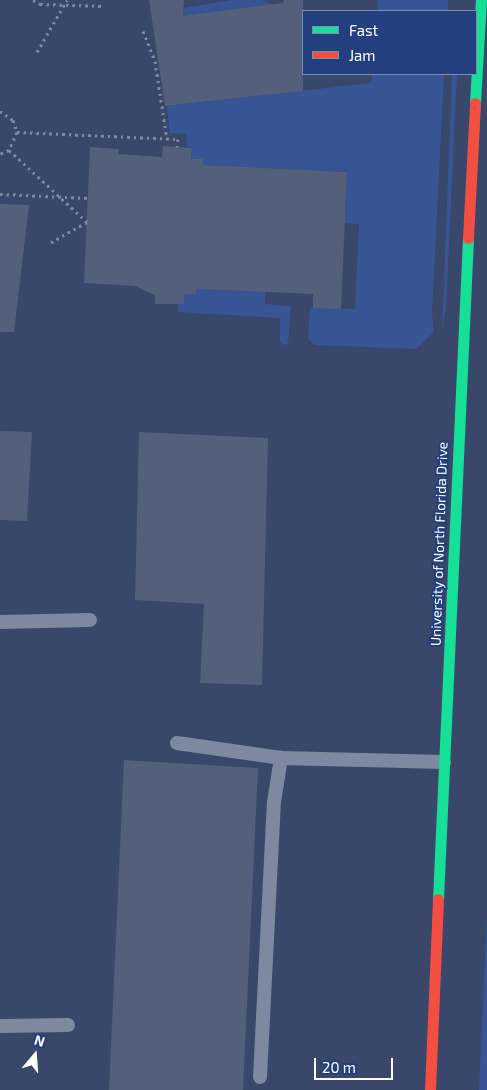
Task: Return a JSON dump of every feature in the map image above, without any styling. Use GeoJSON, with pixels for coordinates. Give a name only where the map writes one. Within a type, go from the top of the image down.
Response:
{"type":"FeatureCollection","features":[{"type":"Feature","properties":{"kind":"street","name":"University of North Florida Drive"},"geometry":{"type":"LineString","coordinates":[[430,1090],[481,0]]}},
{"type":"Feature","properties":{"kind":"lane"},"geometry":{"type":"LineString","coordinates":[[0,622],[90,620]]}},
{"type":"Feature","properties":{"kind":"lane"},"geometry":{"type":"LineString","coordinates":[[177,742],[281,758],[444,762]]}},
{"type":"Feature","properties":{"kind":"lane"},"geometry":{"type":"LineString","coordinates":[[260,1078],[274,802],[281,758]]}},
{"type":"Feature","properties":{"kind":"lane"},"geometry":{"type":"LineString","coordinates":[[0,1026],[68,1025]]}},
{"type":"Feature","properties":{"kind":"path"},"geometry":{"type":"LineString","coordinates":[[33,0],[40,4],[103,6]]}},
{"type":"Feature","properties":{"kind":"path"},"geometry":{"type":"LineString","coordinates":[[37,52],[67,0]]}},
{"type":"Feature","properties":{"kind":"path"},"geometry":{"type":"LineString","coordinates":[[143,31],[155,61],[167,139]]}},
{"type":"Feature","properties":{"kind":"path"},"geometry":{"type":"LineString","coordinates":[[0,111],[12,120],[16,132],[9,150],[0,154]]}},
{"type":"Feature","properties":{"kind":"path"},"geometry":{"type":"LineString","coordinates":[[16,132],[178,139],[177,147]]}},
{"type":"Feature","properties":{"kind":"path"},"geometry":{"type":"LineString","coordinates":[[9,150],[87,222],[48,244]]}},
{"type":"Feature","properties":{"kind":"path"},"geometry":{"type":"LineString","coordinates":[[0,194],[88,198]]}},
{"type":"Feature","properties":{"kind":"shaded area"},"geometry":{"type":"Polygon","coordinates":[[[232,0],[261,0],[274,5],[183,16],[183,8],[232,0]]]}},
{"type":"Feature","properties":{"kind":"shaded area"},"geometry":{"type":"Polygon","coordinates":[[[378,0],[448,0],[448,10],[377,10],[378,0]]]}},
{"type":"Feature","properties":{"kind":"shaded area"},"geometry":{"type":"Polygon","coordinates":[[[372,75],[444,75],[432,313],[434,332],[416,349],[315,345],[308,339],[310,307],[355,309],[359,224],[345,223],[347,172],[203,165],[203,159],[191,159],[192,148],[187,147],[186,134],[170,133],[167,106],[371,83],[372,75]]]}},
{"type":"Feature","properties":{"kind":"shaded area"},"geometry":{"type":"Polygon","coordinates":[[[452,75],[457,75],[446,309],[442,330],[452,75]]]}},
{"type":"Feature","properties":{"kind":"shaded area"},"geometry":{"type":"Polygon","coordinates":[[[196,289],[265,292],[265,304],[291,306],[288,344],[283,345],[280,341],[280,318],[178,312],[178,304],[184,304],[184,294],[195,294],[196,289]]]}},
{"type":"Feature","properties":{"kind":"shaded area"},"geometry":{"type":"Polygon","coordinates":[[[487,914],[487,1090],[479,1090],[487,914]]]}},
{"type":"Feature","properties":{"kind":"building"},"geometry":{"type":"Polygon","coordinates":[[[149,0],[184,0],[183,16],[283,3],[284,0],[303,0],[303,91],[165,106],[149,0]]]}},
{"type":"Feature","properties":{"kind":"building"},"geometry":{"type":"Polygon","coordinates":[[[163,146],[192,148],[191,159],[203,159],[203,165],[347,172],[341,309],[313,308],[313,294],[196,289],[196,294],[184,294],[184,304],[155,304],[155,295],[135,286],[84,283],[90,147],[119,149],[118,154],[162,157],[163,146]]]}},
{"type":"Feature","properties":{"kind":"building"},"geometry":{"type":"Polygon","coordinates":[[[0,204],[29,205],[14,332],[0,332],[0,204]]]}},
{"type":"Feature","properties":{"kind":"building"},"geometry":{"type":"Polygon","coordinates":[[[0,431],[32,432],[27,521],[0,520],[0,431]]]}},
{"type":"Feature","properties":{"kind":"building"},"geometry":{"type":"Polygon","coordinates":[[[139,432],[268,438],[262,685],[200,683],[204,604],[135,600],[139,432]]]}},
{"type":"Feature","properties":{"kind":"building"},"geometry":{"type":"Polygon","coordinates":[[[124,760],[258,768],[243,1090],[109,1090],[124,760]]]}},
{"type":"Feature","properties":{"kind":"traffic: fast"},"geometry":{"type":"LineString","coordinates":[[477,69],[481,0]]}},
{"type":"Feature","properties":{"kind":"traffic: fast"},"geometry":{"type":"LineString","coordinates":[[475,103],[477,75]]}},
{"type":"Feature","properties":{"kind":"traffic: fast"},"geometry":{"type":"LineString","coordinates":[[438,899],[468,238]]}},
{"type":"Feature","properties":{"kind":"traffic: jam"},"geometry":{"type":"LineString","coordinates":[[468,238],[475,103]]}},
{"type":"Feature","properties":{"kind":"traffic: jam"},"geometry":{"type":"LineString","coordinates":[[430,1090],[438,899]]}}]}
